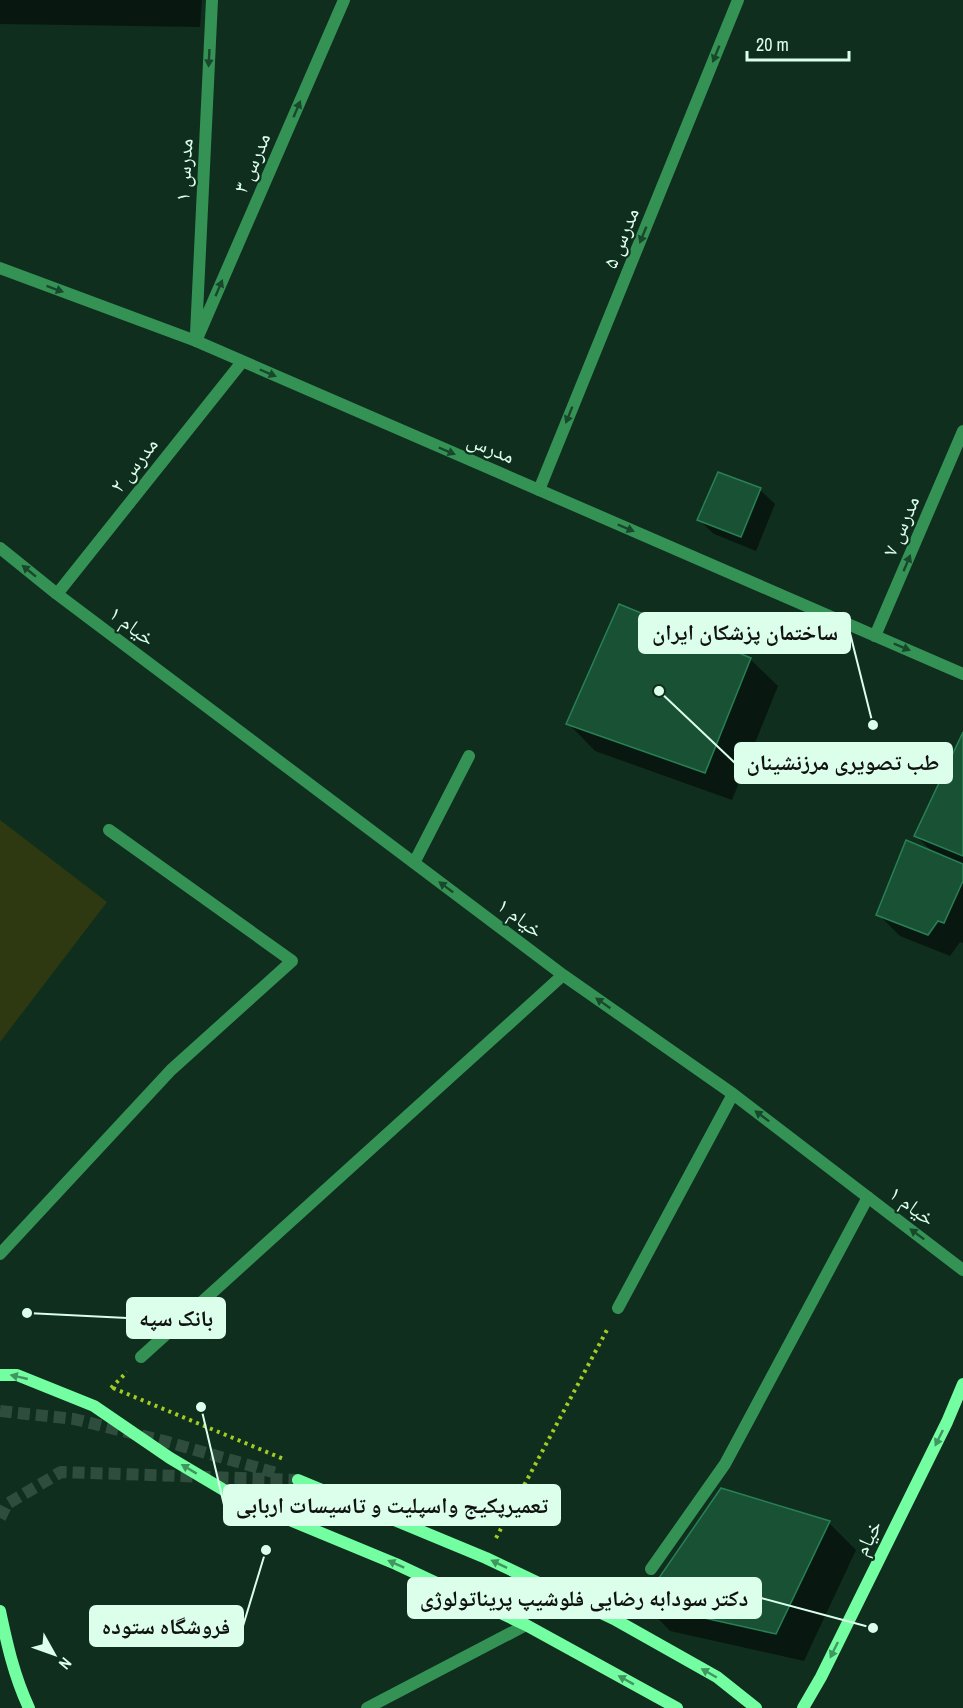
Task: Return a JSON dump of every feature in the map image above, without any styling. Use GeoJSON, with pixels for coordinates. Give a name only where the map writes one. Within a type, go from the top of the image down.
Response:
{"type":"FeatureCollection","features":[{"type":"Feature","properties":{"kind":"main road"},"geometry":{"type":"LineString","coordinates":[[0,1375],[17,1375],[94,1406],[170,1458],[239,1499],[396,1564],[526,1625],[678,1708]]}},
{"type":"Feature","properties":{"kind":"main road","name":"خیام"},"geometry":{"type":"LineString","coordinates":[[803,1708],[947,1422],[963,1384]]}},
{"type":"Feature","properties":{"kind":"main road"},"geometry":{"type":"LineString","coordinates":[[298,1480],[486,1558],[614,1619],[717,1677],[756,1708]]}},
{"type":"Feature","properties":{"kind":"main road"},"geometry":{"type":"LineString","coordinates":[[0,1611],[7,1648],[28,1708]]}},
{"type":"Feature","properties":{"kind":"street","name":"مدرس ۱"},"geometry":{"type":"LineString","coordinates":[[196,342],[212,0]]}},
{"type":"Feature","properties":{"kind":"street","name":"مدرس ۳"},"geometry":{"type":"LineString","coordinates":[[196,342],[344,0]]}},
{"type":"Feature","properties":{"kind":"street","name":"مدرس ۵"},"geometry":{"type":"LineString","coordinates":[[539,490],[738,0]]}},
{"type":"Feature","properties":{"kind":"street","name":"مدرس"},"geometry":{"type":"LineString","coordinates":[[0,268],[196,342],[963,674]]}},
{"type":"Feature","properties":{"kind":"street","name":"مدرس ۲"},"geometry":{"type":"LineString","coordinates":[[57,594],[242,362]]}},
{"type":"Feature","properties":{"kind":"street","name":"مدرس ۷"},"geometry":{"type":"LineString","coordinates":[[875,636],[963,431]]}},
{"type":"Feature","properties":{"kind":"street","name":"خیام ۱"},"geometry":{"type":"LineString","coordinates":[[0,548],[57,594],[563,975],[733,1094],[963,1270]]}},
{"type":"Feature","properties":{"kind":"street"},"geometry":{"type":"LineString","coordinates":[[414,863],[469,756]]}},
{"type":"Feature","properties":{"kind":"street"},"geometry":{"type":"LineString","coordinates":[[0,1254],[171,1070],[292,962],[109,830]]}},
{"type":"Feature","properties":{"kind":"street"},"geometry":{"type":"LineString","coordinates":[[141,1357],[563,975]]}},
{"type":"Feature","properties":{"kind":"street"},"geometry":{"type":"LineString","coordinates":[[618,1308],[733,1094]]}},
{"type":"Feature","properties":{"kind":"street"},"geometry":{"type":"LineString","coordinates":[[651,1569],[725,1464],[868,1197]]}},
{"type":"Feature","properties":{"kind":"street"},"geometry":{"type":"LineString","coordinates":[[367,1708],[526,1625]]}},
{"type":"Feature","properties":{"kind":"path"},"geometry":{"type":"LineString","coordinates":[[486,1558],[618,1308]]}},
{"type":"Feature","properties":{"kind":"path"},"geometry":{"type":"LineString","coordinates":[[94,1406],[141,1357]]}},
{"type":"Feature","properties":{"kind":"path"},"geometry":{"type":"LineString","coordinates":[[614,1619],[651,1569]]}},
{"type":"Feature","properties":{"kind":"green space"},"geometry":{"type":"Polygon","coordinates":[[[0,820],[107,902],[0,1042],[0,820]]]}},
{"type":"Feature","properties":{"kind":"building"},"geometry":{"type":"Polygon","coordinates":[[[718,472],[761,488],[741,537],[697,520],[718,472]]]}},
{"type":"Feature","properties":{"kind":"building"},"geometry":{"type":"Polygon","coordinates":[[[619,604],[751,658],[705,773],[566,724],[619,604]]]}},
{"type":"Feature","properties":{"kind":"building"},"geometry":{"type":"Polygon","coordinates":[[[963,732],[963,856],[914,836],[963,732]]]}},
{"type":"Feature","properties":{"kind":"building"},"geometry":{"type":"Polygon","coordinates":[[[906,840],[963,864],[963,881],[944,923],[938,921],[928,935],[876,915],[906,840]]]}},
{"type":"Feature","properties":{"kind":"building"},"geometry":{"type":"Polygon","coordinates":[[[721,1488],[830,1521],[776,1634],[641,1604],[721,1488]]]}},
{"type":"Feature","properties":{"kind":"tunnel"},"geometry":{"type":"LineString","coordinates":[[0,1411],[74,1419],[164,1441],[280,1474]]}},
{"type":"Feature","properties":{"kind":"tunnel"},"geometry":{"type":"LineString","coordinates":[[0,1518],[7,1504],[61,1472],[298,1480]]}},
{"type":"Feature","properties":{"kind":"place","name":"طب تصویری مرزنشینان"},"geometry":{"type":"Point","coordinates":[659,691]}},
{"type":"Feature","properties":{"kind":"place","name":"ساختمان پزشکان ایران"},"geometry":{"type":"Point","coordinates":[873,725]}},
{"type":"Feature","properties":{"kind":"place","name":"بانک سپه"},"geometry":{"type":"Point","coordinates":[27,1313]}},
{"type":"Feature","properties":{"kind":"place","name":"تعمیرپکیج واسپلیت و تاسیسات اربابی"},"geometry":{"type":"Point","coordinates":[201,1407]}},
{"type":"Feature","properties":{"kind":"place","name":"فروشگاه ستوده"},"geometry":{"type":"Point","coordinates":[266,1550]}},
{"type":"Feature","properties":{"kind":"place","name":"دکتر سودابه رضایی فلوشیپ پریناتولوژی"},"geometry":{"type":"Point","coordinates":[873,1628]}}]}
